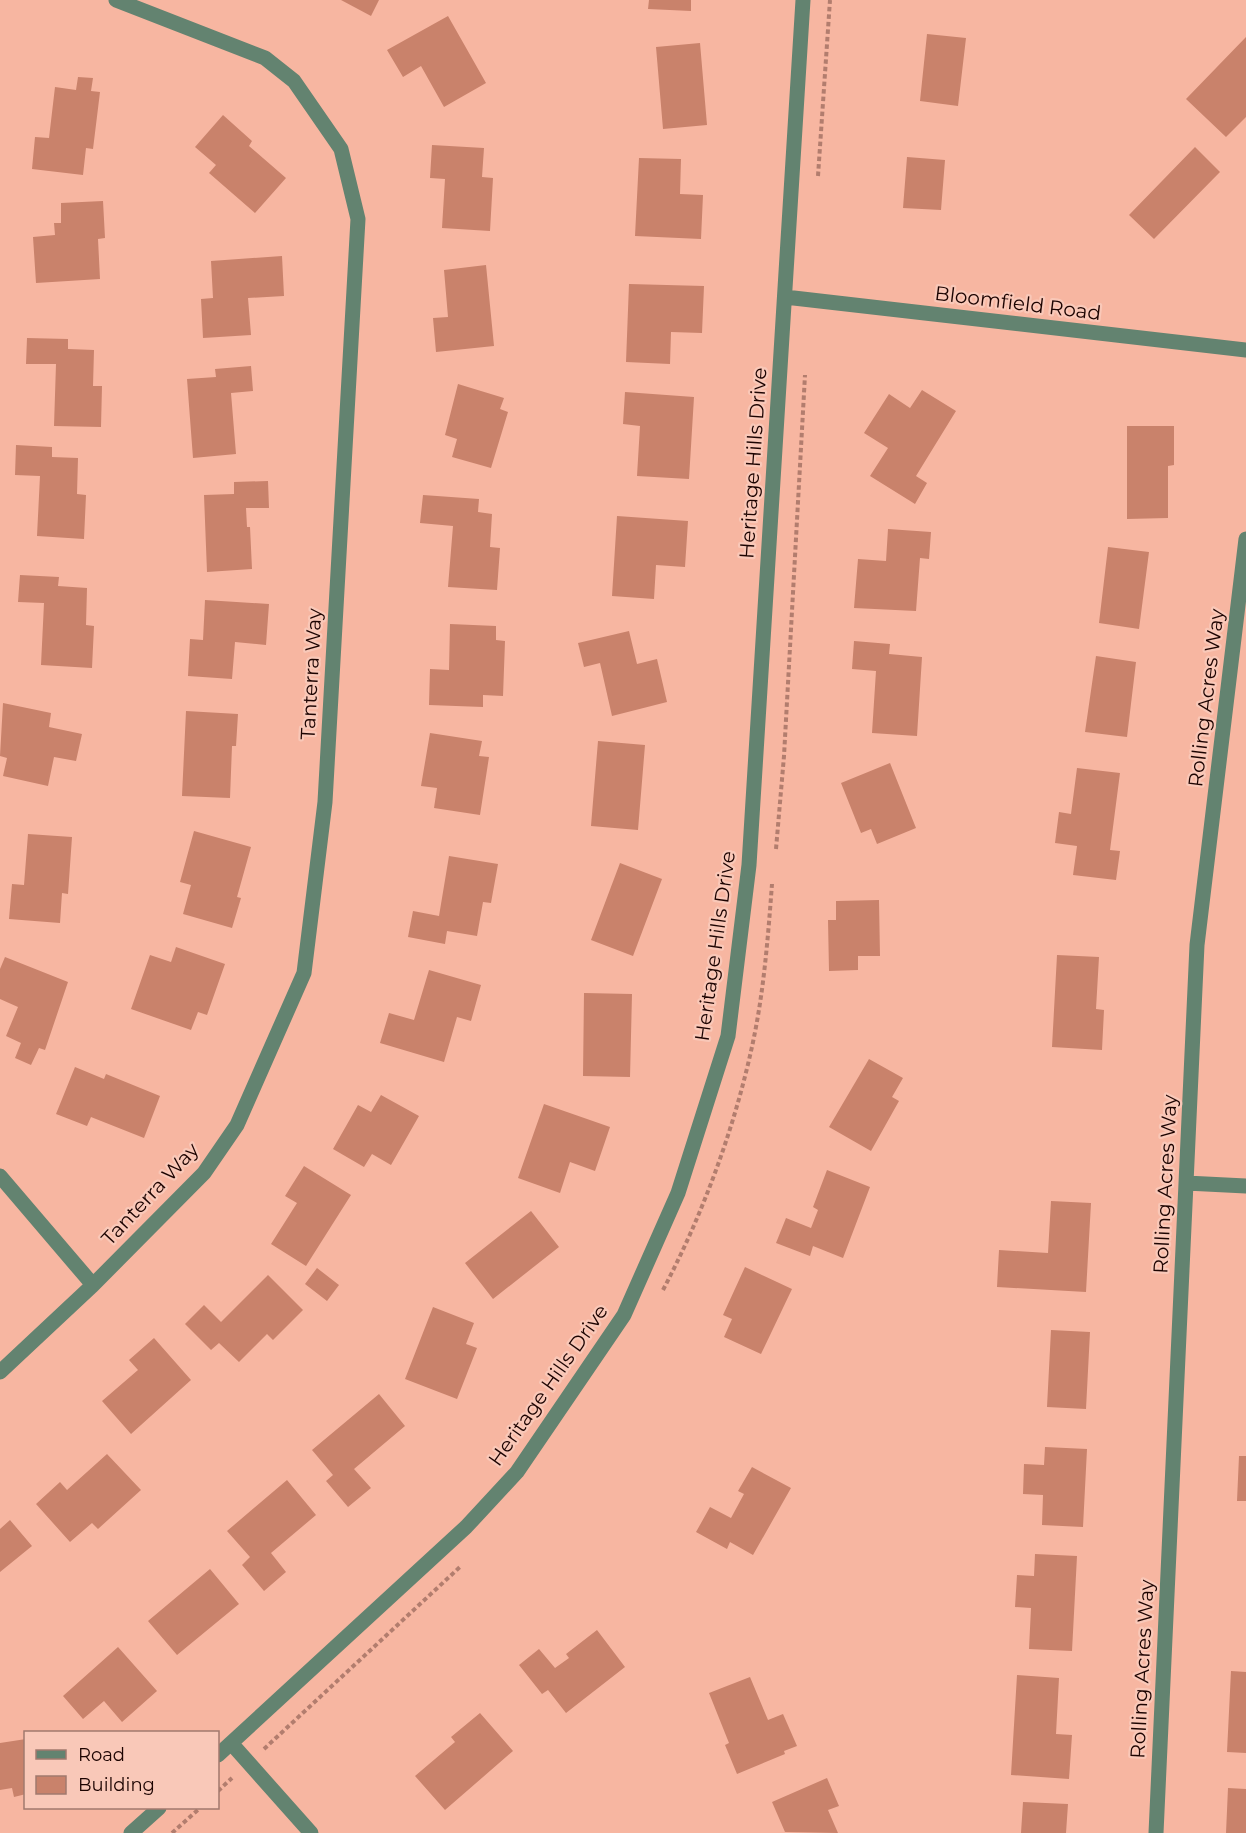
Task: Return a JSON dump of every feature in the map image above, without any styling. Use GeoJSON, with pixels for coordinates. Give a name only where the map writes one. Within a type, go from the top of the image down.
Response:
{"type":"FeatureCollection","features":[{"type":"Feature","properties":{"kind":"street","name":"Tanterra Way"},"geometry":{"type":"LineString","coordinates":[[0,1372],[93,1285],[204,1173],[237,1125],[304,974],[325,802],[358,219],[341,149],[294,81],[265,58],[116,0]]}},
{"type":"Feature","properties":{"kind":"street","name":"Heritage Hills Drive"},"geometry":{"type":"LineString","coordinates":[[219,1754],[466,1527],[517,1472],[624,1315],[678,1193],[728,1036],[749,865],[803,0]]}},
{"type":"Feature","properties":{"kind":"street","name":"Bloomfield Road"},"geometry":{"type":"LineString","coordinates":[[784,297],[1246,350]]}},
{"type":"Feature","properties":{"kind":"street","name":"Rolling Acres Way"},"geometry":{"type":"LineString","coordinates":[[1156,1833],[1197,945],[1246,539]]}},
{"type":"Feature","properties":{"kind":"street"},"geometry":{"type":"LineString","coordinates":[[0,1176],[93,1285]]}},
{"type":"Feature","properties":{"kind":"street"},"geometry":{"type":"LineString","coordinates":[[1186,1183],[1246,1186]]}},
{"type":"Feature","properties":{"kind":"street"},"geometry":{"type":"LineString","coordinates":[[231,1743],[311,1833]]}},
{"type":"Feature","properties":{"kind":"street"},"geometry":{"type":"LineString","coordinates":[[131,1833],[158,1809]]}},
{"type":"Feature","properties":{"kind":"path"},"geometry":{"type":"LineString","coordinates":[[817,184],[830,0]]}},
{"type":"Feature","properties":{"kind":"path"},"geometry":{"type":"LineString","coordinates":[[775,859],[785,745],[806,370]]}},
{"type":"Feature","properties":{"kind":"path"},"geometry":{"type":"LineString","coordinates":[[662,1291],[678,1261],[710,1183],[739,1097],[753,1042],[765,962],[772,882]]}},
{"type":"Feature","properties":{"kind":"path"},"geometry":{"type":"LineString","coordinates":[[219,1790],[466,1562]]}},
{"type":"Feature","properties":{"kind":"path"},"geometry":{"type":"LineString","coordinates":[[172,1833],[199,1809]]}},
{"type":"Feature","properties":{"kind":"building"},"geometry":{"type":"Polygon","coordinates":[[[341,0],[379,0],[371,16],[341,0]]]}},
{"type":"Feature","properties":{"kind":"building"},"geometry":{"type":"Polygon","coordinates":[[[649,0],[691,0],[691,11],[648,9],[649,0]]]}},
{"type":"Feature","properties":{"kind":"building"},"geometry":{"type":"Polygon","coordinates":[[[448,16],[486,83],[444,107],[421,66],[403,77],[387,50],[448,16]]]}},
{"type":"Feature","properties":{"kind":"building"},"geometry":{"type":"Polygon","coordinates":[[[927,34],[966,38],[958,106],[920,101],[927,34]]]}},
{"type":"Feature","properties":{"kind":"building"},"geometry":{"type":"Polygon","coordinates":[[[1246,37],[1246,117],[1226,137],[1186,99],[1246,37]]]}},
{"type":"Feature","properties":{"kind":"building"},"geometry":{"type":"Polygon","coordinates":[[[700,43],[707,125],[663,129],[656,47],[700,43]]]}},
{"type":"Feature","properties":{"kind":"building"},"geometry":{"type":"Polygon","coordinates":[[[78,77],[93,78],[91,91],[100,92],[93,149],[86,148],[83,175],[32,169],[35,137],[49,138],[55,87],[76,90],[78,77]]]}},
{"type":"Feature","properties":{"kind":"building"},"geometry":{"type":"Polygon","coordinates":[[[223,115],[252,141],[249,146],[286,178],[255,213],[209,173],[216,165],[195,147],[223,115]]]}},
{"type":"Feature","properties":{"kind":"building"},"geometry":{"type":"Polygon","coordinates":[[[432,145],[484,148],[482,177],[493,178],[490,231],[442,228],[445,179],[430,178],[432,145]]]}},
{"type":"Feature","properties":{"kind":"building"},"geometry":{"type":"Polygon","coordinates":[[[1195,147],[1220,172],[1154,239],[1129,215],[1195,147]]]}},
{"type":"Feature","properties":{"kind":"building"},"geometry":{"type":"Polygon","coordinates":[[[907,157],[945,160],[941,210],[903,208],[907,157]]]}},
{"type":"Feature","properties":{"kind":"building"},"geometry":{"type":"Polygon","coordinates":[[[639,158],[681,159],[680,194],[703,195],[701,239],[635,236],[639,158]]]}},
{"type":"Feature","properties":{"kind":"building"},"geometry":{"type":"Polygon","coordinates":[[[103,201],[105,238],[98,239],[100,279],[36,283],[33,237],[55,235],[54,223],[61,223],[61,203],[103,201]]]}},
{"type":"Feature","properties":{"kind":"building"},"geometry":{"type":"Polygon","coordinates":[[[282,256],[284,296],[248,298],[251,335],[203,338],[201,299],[213,298],[211,261],[282,256]]]}},
{"type":"Feature","properties":{"kind":"building"},"geometry":{"type":"Polygon","coordinates":[[[486,265],[494,346],[436,352],[433,318],[448,317],[444,270],[486,265]]]}},
{"type":"Feature","properties":{"kind":"building"},"geometry":{"type":"Polygon","coordinates":[[[629,284],[704,286],[702,333],[671,332],[670,364],[626,362],[629,284]]]}},
{"type":"Feature","properties":{"kind":"building"},"geometry":{"type":"Polygon","coordinates":[[[27,338],[68,339],[68,349],[94,350],[93,386],[102,386],[101,427],[54,426],[56,364],[26,364],[27,338]]]}},
{"type":"Feature","properties":{"kind":"building"},"geometry":{"type":"Polygon","coordinates":[[[251,366],[253,391],[231,393],[236,454],[193,458],[187,379],[216,377],[215,369],[251,366]]]}},
{"type":"Feature","properties":{"kind":"building"},"geometry":{"type":"Polygon","coordinates":[[[458,384],[504,398],[500,409],[508,412],[491,468],[452,457],[457,439],[445,435],[458,384]]]}},
{"type":"Feature","properties":{"kind":"building"},"geometry":{"type":"Polygon","coordinates":[[[922,390],[956,411],[916,476],[927,483],[915,504],[870,476],[888,448],[864,433],[889,394],[910,408],[922,390]]]}},
{"type":"Feature","properties":{"kind":"building"},"geometry":{"type":"Polygon","coordinates":[[[625,392],[694,397],[689,479],[637,476],[640,426],[623,424],[625,392]]]}},
{"type":"Feature","properties":{"kind":"building"},"geometry":{"type":"Polygon","coordinates":[[[1127,426],[1174,426],[1174,465],[1168,466],[1168,518],[1127,519],[1127,426]]]}},
{"type":"Feature","properties":{"kind":"building"},"geometry":{"type":"Polygon","coordinates":[[[16,445],[52,447],[52,457],[78,458],[77,494],[86,495],[84,539],[37,536],[40,476],[15,475],[16,445]]]}},
{"type":"Feature","properties":{"kind":"building"},"geometry":{"type":"Polygon","coordinates":[[[268,481],[269,508],[246,508],[247,527],[250,527],[252,569],[207,572],[204,495],[234,494],[234,482],[268,481]]]}},
{"type":"Feature","properties":{"kind":"building"},"geometry":{"type":"Polygon","coordinates":[[[423,495],[479,499],[478,512],[492,514],[490,547],[500,548],[497,590],[448,587],[453,526],[420,523],[423,495]]]}},
{"type":"Feature","properties":{"kind":"building"},"geometry":{"type":"Polygon","coordinates":[[[617,516],[688,521],[685,567],[656,565],[654,599],[612,596],[617,516]]]}},
{"type":"Feature","properties":{"kind":"building"},"geometry":{"type":"Polygon","coordinates":[[[888,529],[931,532],[929,559],[920,558],[916,611],[854,608],[858,559],[886,561],[888,529]]]}},
{"type":"Feature","properties":{"kind":"building"},"geometry":{"type":"Polygon","coordinates":[[[1108,547],[1149,552],[1139,629],[1099,623],[1108,547]]]}},
{"type":"Feature","properties":{"kind":"building"},"geometry":{"type":"Polygon","coordinates":[[[20,575],[59,577],[58,586],[87,588],[86,625],[94,626],[92,668],[41,665],[44,603],[18,602],[20,575]]]}},
{"type":"Feature","properties":{"kind":"building"},"geometry":{"type":"Polygon","coordinates":[[[205,600],[269,604],[266,645],[235,642],[232,679],[188,676],[190,639],[203,640],[205,600]]]}},
{"type":"Feature","properties":{"kind":"building"},"geometry":{"type":"Polygon","coordinates":[[[450,624],[496,626],[496,640],[505,641],[503,696],[483,695],[483,707],[429,705],[430,669],[449,670],[450,624]]]}},
{"type":"Feature","properties":{"kind":"building"},"geometry":{"type":"Polygon","coordinates":[[[629,631],[637,664],[657,659],[667,702],[612,716],[600,663],[584,667],[578,643],[629,631]]]}},
{"type":"Feature","properties":{"kind":"building"},"geometry":{"type":"Polygon","coordinates":[[[854,641],[890,644],[889,654],[922,657],[917,736],[872,733],[876,671],[852,669],[854,641]]]}},
{"type":"Feature","properties":{"kind":"building"},"geometry":{"type":"Polygon","coordinates":[[[1096,656],[1136,662],[1127,737],[1085,732],[1096,656]]]}},
{"type":"Feature","properties":{"kind":"building"},"geometry":{"type":"Polygon","coordinates":[[[3,703],[51,713],[49,727],[82,734],[76,761],[54,757],[48,786],[3,776],[7,758],[0,756],[3,703]]]}},
{"type":"Feature","properties":{"kind":"building"},"geometry":{"type":"Polygon","coordinates":[[[186,711],[238,714],[236,746],[232,746],[230,798],[182,796],[186,711]]]}},
{"type":"Feature","properties":{"kind":"building"},"geometry":{"type":"Polygon","coordinates":[[[430,733],[482,741],[479,756],[489,757],[480,815],[434,808],[437,788],[421,786],[430,733]]]}},
{"type":"Feature","properties":{"kind":"building"},"geometry":{"type":"Polygon","coordinates":[[[598,741],[645,745],[638,830],[591,826],[598,741]]]}},
{"type":"Feature","properties":{"kind":"building"},"geometry":{"type":"Polygon","coordinates":[[[890,763],[916,828],[877,844],[871,829],[861,833],[841,783],[890,763]]]}},
{"type":"Feature","properties":{"kind":"building"},"geometry":{"type":"Polygon","coordinates":[[[1077,768],[1120,773],[1110,850],[1120,851],[1116,880],[1073,875],[1077,846],[1055,843],[1059,812],[1071,814],[1077,768]]]}},
{"type":"Feature","properties":{"kind":"building"},"geometry":{"type":"Polygon","coordinates":[[[194,831],[251,847],[237,897],[241,898],[232,928],[183,914],[191,885],[180,882],[194,831]]]}},
{"type":"Feature","properties":{"kind":"building"},"geometry":{"type":"Polygon","coordinates":[[[28,834],[72,837],[68,894],[62,893],[60,923],[9,919],[12,884],[24,885],[28,834]]]}},
{"type":"Feature","properties":{"kind":"building"},"geometry":{"type":"Polygon","coordinates":[[[449,856],[498,864],[491,903],[483,902],[477,936],[447,931],[445,944],[408,937],[413,911],[439,916],[449,856]]]}},
{"type":"Feature","properties":{"kind":"building"},"geometry":{"type":"Polygon","coordinates":[[[620,863],[662,879],[633,956],[591,940],[620,863]]]}},
{"type":"Feature","properties":{"kind":"building"},"geometry":{"type":"Polygon","coordinates":[[[879,900],[880,956],[858,956],[858,970],[829,971],[828,920],[836,920],[836,901],[879,900]]]}},
{"type":"Feature","properties":{"kind":"building"},"geometry":{"type":"Polygon","coordinates":[[[176,947],[225,964],[207,1015],[198,1012],[191,1030],[131,1009],[150,955],[171,962],[176,947]]]}},
{"type":"Feature","properties":{"kind":"building"},"geometry":{"type":"Polygon","coordinates":[[[1057,955],[1099,957],[1096,1009],[1104,1010],[1102,1050],[1052,1047],[1057,955]]]}},
{"type":"Feature","properties":{"kind":"building"},"geometry":{"type":"Polygon","coordinates":[[[5,957],[68,982],[45,1050],[39,1048],[31,1065],[15,1058],[21,1043],[6,1036],[18,1007],[0,999],[0,969],[5,957]]]}},
{"type":"Feature","properties":{"kind":"building"},"geometry":{"type":"Polygon","coordinates":[[[429,970],[481,985],[471,1021],[457,1017],[444,1062],[380,1043],[389,1013],[414,1020],[429,970]]]}},
{"type":"Feature","properties":{"kind":"building"},"geometry":{"type":"Polygon","coordinates":[[[584,993],[632,994],[630,1077],[583,1076],[584,993]]]}},
{"type":"Feature","properties":{"kind":"building"},"geometry":{"type":"Polygon","coordinates":[[[869,1059],[903,1078],[892,1097],[899,1101],[871,1151],[829,1127],[869,1059]]]}},
{"type":"Feature","properties":{"kind":"building"},"geometry":{"type":"Polygon","coordinates":[[[75,1067],[104,1079],[106,1074],[160,1096],[144,1138],[91,1117],[87,1126],[56,1114],[75,1067]]]}},
{"type":"Feature","properties":{"kind":"building"},"geometry":{"type":"Polygon","coordinates":[[[381,1095],[419,1116],[391,1165],[372,1154],[364,1167],[333,1149],[358,1105],[371,1112],[381,1095]]]}},
{"type":"Feature","properties":{"kind":"building"},"geometry":{"type":"Polygon","coordinates":[[[544,1104],[610,1127],[595,1171],[570,1162],[560,1193],[518,1178],[544,1104]]]}},
{"type":"Feature","properties":{"kind":"building"},"geometry":{"type":"Polygon","coordinates":[[[304,1166],[351,1195],[306,1266],[271,1244],[297,1203],[285,1196],[304,1166]]]}},
{"type":"Feature","properties":{"kind":"building"},"geometry":{"type":"Polygon","coordinates":[[[827,1170],[870,1187],[843,1258],[813,1246],[810,1256],[776,1243],[786,1218],[811,1228],[818,1210],[813,1207],[827,1170]]]}},
{"type":"Feature","properties":{"kind":"building"},"geometry":{"type":"Polygon","coordinates":[[[1051,1201],[1091,1203],[1086,1292],[997,1287],[999,1250],[1048,1253],[1051,1201]]]}},
{"type":"Feature","properties":{"kind":"building"},"geometry":{"type":"Polygon","coordinates":[[[531,1211],[559,1247],[493,1299],[465,1263],[531,1211]]]}},
{"type":"Feature","properties":{"kind":"building"},"geometry":{"type":"Polygon","coordinates":[[[745,1267],[792,1289],[761,1354],[724,1337],[732,1319],[723,1315],[745,1267]]]}},
{"type":"Feature","properties":{"kind":"building"},"geometry":{"type":"Polygon","coordinates":[[[317,1268],[339,1285],[327,1301],[305,1284],[317,1268]]]}},
{"type":"Feature","properties":{"kind":"building"},"geometry":{"type":"Polygon","coordinates":[[[268,1275],[303,1310],[273,1340],[267,1334],[239,1362],[219,1343],[211,1350],[185,1324],[204,1305],[221,1322],[268,1275]]]}},
{"type":"Feature","properties":{"kind":"building"},"geometry":{"type":"Polygon","coordinates":[[[433,1307],[474,1323],[466,1344],[477,1348],[457,1399],[405,1379],[433,1307]]]}},
{"type":"Feature","properties":{"kind":"building"},"geometry":{"type":"Polygon","coordinates":[[[1051,1330],[1090,1332],[1086,1409],[1047,1407],[1051,1330]]]}},
{"type":"Feature","properties":{"kind":"building"},"geometry":{"type":"Polygon","coordinates":[[[154,1338],[191,1380],[131,1434],[102,1401],[138,1370],[129,1360],[154,1338]]]}},
{"type":"Feature","properties":{"kind":"building"},"geometry":{"type":"Polygon","coordinates":[[[379,1394],[405,1426],[354,1469],[371,1488],[348,1507],[326,1481],[333,1475],[312,1450],[379,1394]]]}},
{"type":"Feature","properties":{"kind":"building"},"geometry":{"type":"Polygon","coordinates":[[[1045,1447],[1087,1449],[1083,1527],[1042,1525],[1043,1495],[1023,1494],[1024,1464],[1044,1465],[1045,1447]]]}},
{"type":"Feature","properties":{"kind":"building"},"geometry":{"type":"Polygon","coordinates":[[[107,1454],[141,1490],[98,1529],[92,1523],[70,1542],[36,1504],[60,1482],[67,1490],[107,1454]]]}},
{"type":"Feature","properties":{"kind":"building"},"geometry":{"type":"Polygon","coordinates":[[[1239,1456],[1246,1456],[1246,1501],[1237,1501],[1239,1456]]]}},
{"type":"Feature","properties":{"kind":"building"},"geometry":{"type":"Polygon","coordinates":[[[752,1467],[791,1488],[753,1555],[730,1542],[727,1549],[696,1532],[710,1507],[731,1518],[744,1494],[738,1491],[752,1467]]]}},
{"type":"Feature","properties":{"kind":"building"},"geometry":{"type":"Polygon","coordinates":[[[287,1480],[316,1515],[271,1553],[286,1572],[264,1591],[242,1565],[250,1557],[227,1531],[287,1480]]]}},
{"type":"Feature","properties":{"kind":"building"},"geometry":{"type":"Polygon","coordinates":[[[10,1520],[32,1546],[0,1572],[0,1529],[10,1520]]]}},
{"type":"Feature","properties":{"kind":"building"},"geometry":{"type":"Polygon","coordinates":[[[1035,1554],[1077,1556],[1072,1651],[1029,1649],[1031,1608],[1015,1607],[1017,1575],[1034,1576],[1035,1554]]]}},
{"type":"Feature","properties":{"kind":"building"},"geometry":{"type":"Polygon","coordinates":[[[210,1569],[239,1604],[177,1655],[148,1621],[210,1569]]]}},
{"type":"Feature","properties":{"kind":"building"},"geometry":{"type":"Polygon","coordinates":[[[597,1630],[625,1667],[566,1713],[548,1690],[542,1694],[519,1665],[539,1649],[555,1668],[569,1658],[566,1654],[597,1630]]]}},
{"type":"Feature","properties":{"kind":"building"},"geometry":{"type":"Polygon","coordinates":[[[118,1647],[157,1691],[122,1722],[104,1701],[83,1719],[63,1696],[118,1647]]]}},
{"type":"Feature","properties":{"kind":"building"},"geometry":{"type":"Polygon","coordinates":[[[1231,1671],[1246,1672],[1246,1753],[1227,1752],[1231,1671]]]}},
{"type":"Feature","properties":{"kind":"building"},"geometry":{"type":"Polygon","coordinates":[[[1017,1675],[1059,1678],[1056,1734],[1072,1735],[1069,1779],[1011,1775],[1017,1675]]]}},
{"type":"Feature","properties":{"kind":"building"},"geometry":{"type":"Polygon","coordinates":[[[750,1677],[768,1720],[783,1714],[797,1746],[784,1751],[785,1754],[737,1774],[725,1745],[729,1743],[709,1693],[750,1677]]]}},
{"type":"Feature","properties":{"kind":"building"},"geometry":{"type":"Polygon","coordinates":[[[480,1713],[513,1751],[445,1810],[415,1776],[455,1742],[451,1737],[480,1713]]]}},
{"type":"Feature","properties":{"kind":"building"},"geometry":{"type":"Polygon","coordinates":[[[24,1739],[24,1794],[14,1797],[12,1788],[0,1790],[0,1743],[24,1739]]]}},
{"type":"Feature","properties":{"kind":"building"},"geometry":{"type":"Polygon","coordinates":[[[827,1778],[839,1806],[828,1810],[838,1833],[785,1832],[772,1802],[827,1778]]]}},
{"type":"Feature","properties":{"kind":"building"},"geometry":{"type":"Polygon","coordinates":[[[1228,1788],[1246,1789],[1246,1833],[1226,1833],[1228,1788]]]}},
{"type":"Feature","properties":{"kind":"building"},"geometry":{"type":"Polygon","coordinates":[[[1023,1802],[1068,1804],[1066,1833],[1021,1833],[1023,1802]]]}}]}
